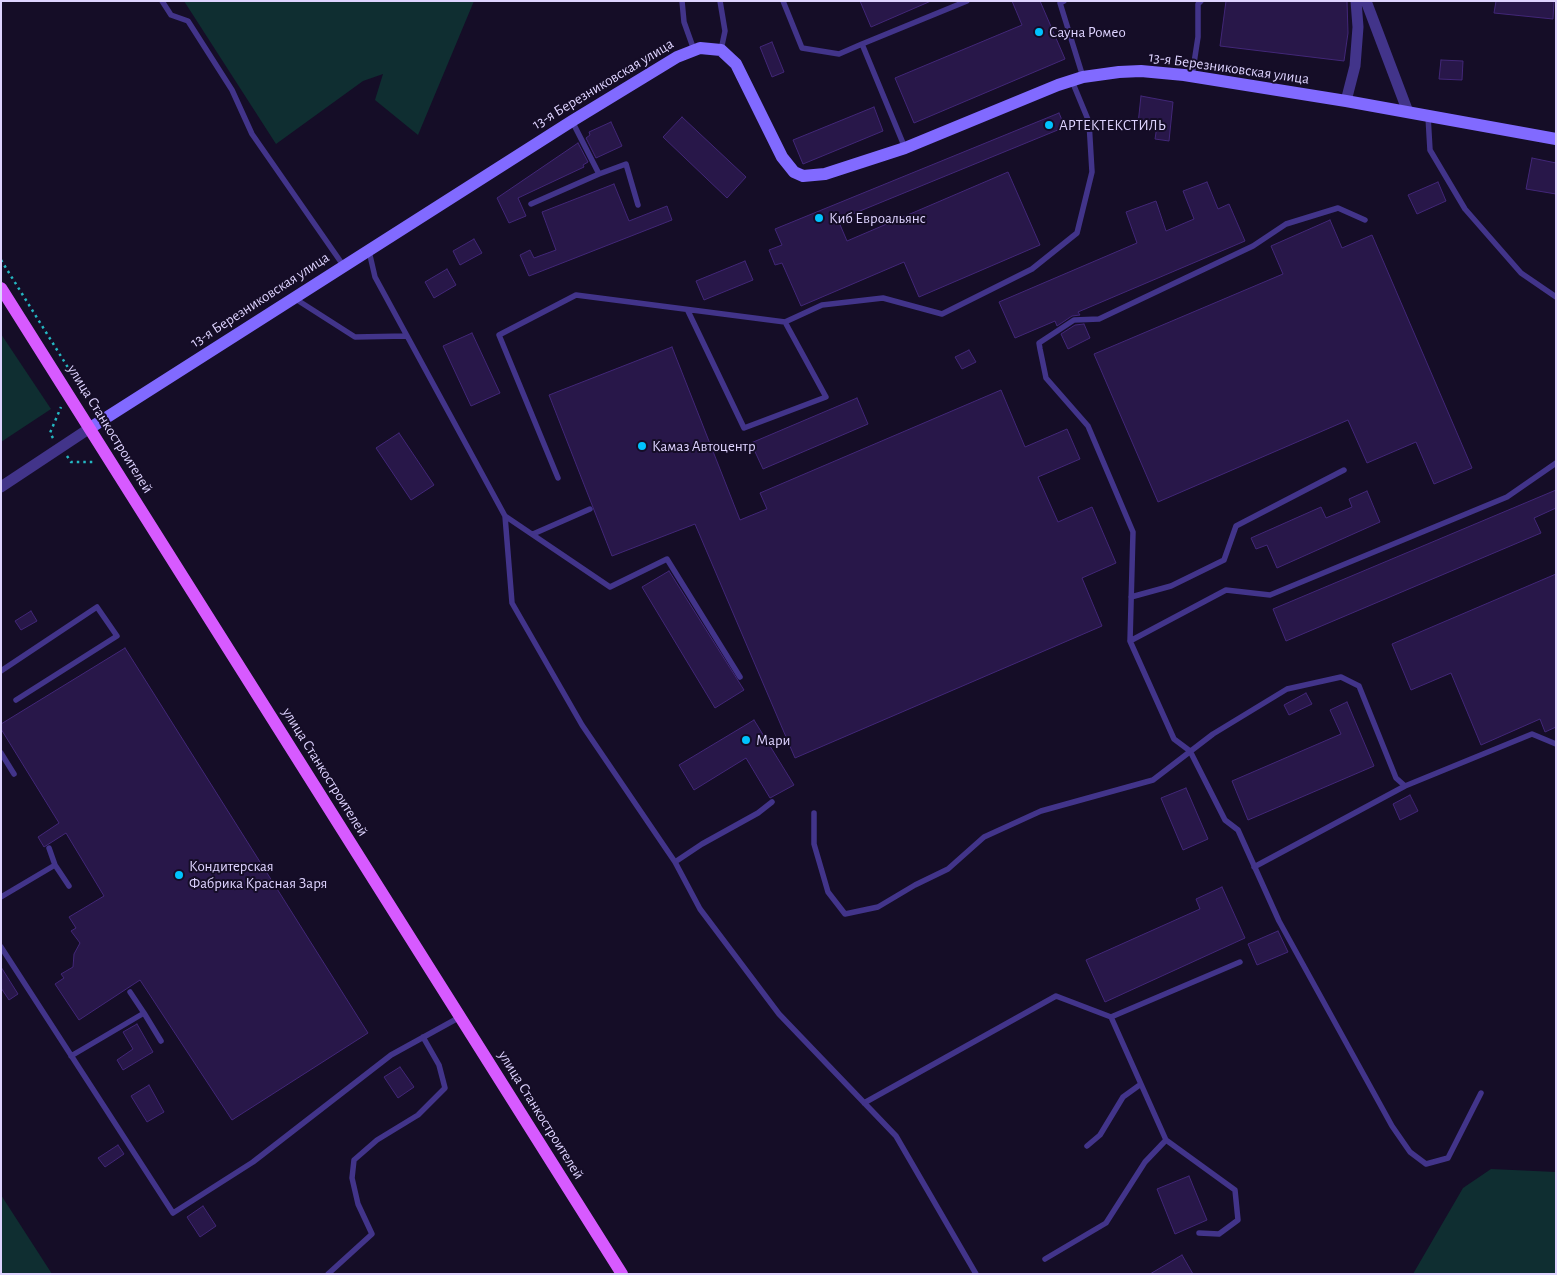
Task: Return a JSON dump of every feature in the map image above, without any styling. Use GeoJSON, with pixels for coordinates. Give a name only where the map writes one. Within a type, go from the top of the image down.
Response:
{"type":"FeatureCollection","features":[{"type":"Feature","properties":{"kind":"main road","name":"улица Станкостроителей"},"geometry":{"type":"LineString","coordinates":[[1,288],[622,1274]]}},
{"type":"Feature","properties":{"kind":"street"},"geometry":{"type":"LineString","coordinates":[[1346,101],[1355,66],[1358,27],[1356,1]]}},
{"type":"Feature","properties":{"kind":"street"},"geometry":{"type":"LineString","coordinates":[[1366,1],[1408,112]]}},
{"type":"Feature","properties":{"kind":"street","name":"13-я Березниковская улица"},"geometry":{"type":"LineString","coordinates":[[1,488],[90,428],[572,121],[676,57],[707,47],[721,50],[736,64],[782,157],[797,174],[818,176],[904,148],[1078,79],[1102,73],[1141,71],[1192,76],[1556,138]]}},
{"type":"Feature","properties":{"kind":"lane"},"geometry":{"type":"LineString","coordinates":[[162,1],[171,15],[188,21],[232,90],[252,134],[344,265]]}},
{"type":"Feature","properties":{"kind":"lane"},"geometry":{"type":"LineString","coordinates":[[682,1],[684,22],[694,50]]}},
{"type":"Feature","properties":{"kind":"lane"},"geometry":{"type":"LineString","coordinates":[[720,1],[725,31],[721,50]]}},
{"type":"Feature","properties":{"kind":"lane"},"geometry":{"type":"LineString","coordinates":[[782,1],[802,48],[839,54],[967,1]]}},
{"type":"Feature","properties":{"kind":"lane"},"geometry":{"type":"LineString","coordinates":[[1192,76],[1198,37],[1198,4],[1202,1]]}},
{"type":"Feature","properties":{"kind":"lane"},"geometry":{"type":"LineString","coordinates":[[558,478],[499,336],[576,295],[688,311],[785,322],[822,305],[883,298],[942,314],[1032,269],[1077,233],[1092,172],[1089,122],[1061,2]]}},
{"type":"Feature","properties":{"kind":"lane"},"geometry":{"type":"LineString","coordinates":[[862,44],[904,148]]}},
{"type":"Feature","properties":{"kind":"lane"},"geometry":{"type":"LineString","coordinates":[[1428,116],[1430,150],[1465,209],[1521,273],[1556,297]]}},
{"type":"Feature","properties":{"kind":"lane"},"geometry":{"type":"LineString","coordinates":[[572,121],[599,174]]}},
{"type":"Feature","properties":{"kind":"lane"},"geometry":{"type":"LineString","coordinates":[[531,204],[626,164],[638,205]]}},
{"type":"Feature","properties":{"kind":"lane"},"geometry":{"type":"LineString","coordinates":[[1365,220],[1338,208],[1286,224],[1254,246],[1099,318],[1074,320],[1039,344],[1046,378],[1088,426],[1134,532],[1130,641],[1174,739],[1190,752],[1225,820],[1238,830],[1279,921],[1366,1082],[1410,1152],[1426,1164],[1448,1158],[1481,1093]]}},
{"type":"Feature","properties":{"kind":"lane"},"geometry":{"type":"LineString","coordinates":[[369,249],[374,277],[505,516],[512,603],[582,725],[675,862],[700,908],[778,1014],[896,1136],[976,1274]]}},
{"type":"Feature","properties":{"kind":"lane"},"geometry":{"type":"LineString","coordinates":[[294,298],[356,337],[407,336]]}},
{"type":"Feature","properties":{"kind":"lane"},"geometry":{"type":"LineString","coordinates":[[688,311],[744,428],[826,397],[785,322]]}},
{"type":"Feature","properties":{"kind":"lane"},"geometry":{"type":"LineString","coordinates":[[1130,641],[1226,590],[1270,595],[1507,497],[1556,463]]}},
{"type":"Feature","properties":{"kind":"lane"},"geometry":{"type":"LineString","coordinates":[[1131,597],[1171,586],[1224,560],[1236,526],[1344,470]]}},
{"type":"Feature","properties":{"kind":"lane"},"geometry":{"type":"LineString","coordinates":[[532,534],[590,509]]}},
{"type":"Feature","properties":{"kind":"lane"},"geometry":{"type":"LineString","coordinates":[[505,516],[610,587],[667,559],[740,677]]}},
{"type":"Feature","properties":{"kind":"lane"},"geometry":{"type":"LineString","coordinates":[[1,671],[97,607],[117,636],[16,700]]}},
{"type":"Feature","properties":{"kind":"lane"},"geometry":{"type":"LineString","coordinates":[[814,813],[814,844],[828,892],[845,914],[878,907],[915,884],[948,869],[984,837],[1041,811],[1152,780],[1213,734],[1287,688],[1341,677],[1359,686],[1396,778],[1405,786]]}},
{"type":"Feature","properties":{"kind":"lane"},"geometry":{"type":"LineString","coordinates":[[1254,867],[1405,786],[1532,734],[1556,744]]}},
{"type":"Feature","properties":{"kind":"lane"},"geometry":{"type":"LineString","coordinates":[[1,753],[14,774]]}},
{"type":"Feature","properties":{"kind":"lane"},"geometry":{"type":"LineString","coordinates":[[675,862],[758,813],[772,802]]}},
{"type":"Feature","properties":{"kind":"lane"},"geometry":{"type":"LineString","coordinates":[[49,848],[55,865],[70,886]]}},
{"type":"Feature","properties":{"kind":"lane"},"geometry":{"type":"LineString","coordinates":[[1,897],[55,865]]}},
{"type":"Feature","properties":{"kind":"lane"},"geometry":{"type":"LineString","coordinates":[[1,947],[172,1213],[252,1162],[390,1055],[460,1017]]}},
{"type":"Feature","properties":{"kind":"lane"},"geometry":{"type":"LineString","coordinates":[[864,1103],[1056,996],[1111,1017],[1240,962]]}},
{"type":"Feature","properties":{"kind":"lane"},"geometry":{"type":"LineString","coordinates":[[130,992],[160,1041]]}},
{"type":"Feature","properties":{"kind":"lane"},"geometry":{"type":"LineString","coordinates":[[71,1056],[144,1013]]}},
{"type":"Feature","properties":{"kind":"lane"},"geometry":{"type":"LineString","coordinates":[[1111,1017],[1166,1140],[1235,1190],[1238,1220],[1219,1234],[1200,1233]]}},
{"type":"Feature","properties":{"kind":"lane"},"geometry":{"type":"LineString","coordinates":[[328,1274],[372,1234],[358,1204],[352,1178],[354,1160],[376,1140],[418,1115],[446,1088],[440,1064],[423,1037]]}},
{"type":"Feature","properties":{"kind":"lane"},"geometry":{"type":"LineString","coordinates":[[1087,1146],[1100,1135],[1123,1096],[1141,1084]]}},
{"type":"Feature","properties":{"kind":"lane"},"geometry":{"type":"LineString","coordinates":[[1045,1259],[1106,1223],[1145,1162],[1166,1140]]}},
{"type":"Feature","properties":{"kind":"path"},"geometry":{"type":"LineString","coordinates":[[1,260],[82,390]]}},
{"type":"Feature","properties":{"kind":"green space"},"geometry":{"type":"Polygon","coordinates":[[[184,1],[474,1],[418,135],[375,100],[383,74],[363,81],[276,144],[184,1]]]}},
{"type":"Feature","properties":{"kind":"green space"},"geometry":{"type":"Polygon","coordinates":[[[1,334],[51,409],[1,442],[1,334]]]}},
{"type":"Feature","properties":{"kind":"green space"},"geometry":{"type":"Polygon","coordinates":[[[1491,1169],[1556,1172],[1556,1274],[1413,1274],[1463,1188],[1491,1169]]]}},
{"type":"Feature","properties":{"kind":"green space"},"geometry":{"type":"Polygon","coordinates":[[[1,1195],[52,1274],[1,1274],[1,1195]]]}},
{"type":"Feature","properties":{"kind":"building"},"geometry":{"type":"Polygon","coordinates":[[[860,1],[931,1],[871,27],[860,1]]]}},
{"type":"Feature","properties":{"kind":"building"},"geometry":{"type":"Polygon","coordinates":[[[1012,1],[1040,1],[1065,59],[914,123],[895,78],[1022,25],[1012,1]]]}},
{"type":"Feature","properties":{"kind":"building"},"geometry":{"type":"Polygon","coordinates":[[[1226,1],[1347,1],[1348,33],[1344,61],[1220,46],[1226,1]]]}},
{"type":"Feature","properties":{"kind":"building"},"geometry":{"type":"Polygon","coordinates":[[[1496,1],[1554,1],[1553,19],[1494,13],[1496,1]]]}},
{"type":"Feature","properties":{"kind":"building"},"geometry":{"type":"Polygon","coordinates":[[[772,42],[784,72],[772,77],[760,47],[772,42]]]}},
{"type":"Feature","properties":{"kind":"building"},"geometry":{"type":"Polygon","coordinates":[[[1441,60],[1463,61],[1462,80],[1439,79],[1441,60]]]}},
{"type":"Feature","properties":{"kind":"building"},"geometry":{"type":"Polygon","coordinates":[[[1141,96],[1173,102],[1169,141],[1155,139],[1157,126],[1138,124],[1141,96]]]}},
{"type":"Feature","properties":{"kind":"building"},"geometry":{"type":"Polygon","coordinates":[[[874,107],[883,131],[803,164],[793,140],[874,107]]]}},
{"type":"Feature","properties":{"kind":"building"},"geometry":{"type":"Polygon","coordinates":[[[1059,113],[1065,127],[838,220],[847,241],[1008,172],[1040,245],[919,297],[904,262],[801,306],[782,263],[775,265],[769,250],[782,245],[775,229],[1059,113]]]}},
{"type":"Feature","properties":{"kind":"building"},"geometry":{"type":"Polygon","coordinates":[[[682,117],[746,177],[727,198],[663,137],[682,117]]]}},
{"type":"Feature","properties":{"kind":"building"},"geometry":{"type":"Polygon","coordinates":[[[611,122],[622,146],[596,158],[586,138],[590,135],[589,132],[611,122]]]}},
{"type":"Feature","properties":{"kind":"building"},"geometry":{"type":"Polygon","coordinates":[[[578,143],[588,162],[583,165],[584,167],[518,198],[526,216],[509,223],[497,198],[578,143]]]}},
{"type":"Feature","properties":{"kind":"building"},"geometry":{"type":"Polygon","coordinates":[[[1532,158],[1556,163],[1556,194],[1526,189],[1532,158]]]}},
{"type":"Feature","properties":{"kind":"building"},"geometry":{"type":"Polygon","coordinates":[[[1207,182],[1218,209],[1229,204],[1245,241],[1078,312],[1080,315],[1072,316],[1057,326],[1055,321],[1015,338],[999,302],[1137,243],[1126,212],[1156,201],[1166,231],[1194,219],[1183,191],[1207,182]]]}},
{"type":"Feature","properties":{"kind":"building"},"geometry":{"type":"Polygon","coordinates":[[[1438,182],[1446,201],[1417,214],[1408,195],[1438,182]]]}},
{"type":"Feature","properties":{"kind":"building"},"geometry":{"type":"Polygon","coordinates":[[[614,184],[629,221],[667,206],[672,220],[529,276],[520,255],[530,250],[534,258],[556,250],[542,212],[614,184]]]}},
{"type":"Feature","properties":{"kind":"building"},"geometry":{"type":"Polygon","coordinates":[[[1330,220],[1342,248],[1372,235],[1472,468],[1434,484],[1416,442],[1367,463],[1348,420],[1158,502],[1094,354],[1283,274],[1271,246],[1330,220]]]}},
{"type":"Feature","properties":{"kind":"building"},"geometry":{"type":"Polygon","coordinates":[[[474,239],[482,253],[460,265],[453,251],[474,239]]]}},
{"type":"Feature","properties":{"kind":"building"},"geometry":{"type":"Polygon","coordinates":[[[745,261],[753,280],[704,300],[696,281],[745,261]]]}},
{"type":"Feature","properties":{"kind":"building"},"geometry":{"type":"Polygon","coordinates":[[[447,269],[456,285],[434,298],[425,282],[447,269]]]}},
{"type":"Feature","properties":{"kind":"building"},"geometry":{"type":"Polygon","coordinates":[[[1084,324],[1090,338],[1068,349],[1061,334],[1075,325],[1084,324]]]}},
{"type":"Feature","properties":{"kind":"building"},"geometry":{"type":"Polygon","coordinates":[[[472,333],[500,393],[471,406],[443,346],[472,333]]]}},
{"type":"Feature","properties":{"kind":"building"},"geometry":{"type":"Polygon","coordinates":[[[672,347],[740,520],[767,509],[760,493],[1001,390],[1025,447],[1067,429],[1080,459],[1038,477],[1058,522],[1092,507],[1116,563],[1082,578],[1102,626],[795,758],[695,524],[612,556],[549,395],[672,347]]]}},
{"type":"Feature","properties":{"kind":"building"},"geometry":{"type":"Polygon","coordinates":[[[969,350],[976,362],[962,369],[955,357],[969,350]]]}},
{"type":"Feature","properties":{"kind":"building"},"geometry":{"type":"Polygon","coordinates":[[[857,398],[868,424],[763,469],[751,443],[857,398]]]}},
{"type":"Feature","properties":{"kind":"building"},"geometry":{"type":"Polygon","coordinates":[[[399,433],[434,485],[411,500],[376,448],[399,433]]]}},
{"type":"Feature","properties":{"kind":"building"},"geometry":{"type":"Polygon","coordinates":[[[1556,490],[1556,508],[1534,518],[1541,533],[1286,641],[1273,609],[1556,490]]]}},
{"type":"Feature","properties":{"kind":"building"},"geometry":{"type":"Polygon","coordinates":[[[1367,491],[1380,522],[1277,568],[1267,545],[1256,549],[1251,538],[1321,507],[1326,518],[1352,507],[1349,499],[1367,491]]]}},
{"type":"Feature","properties":{"kind":"building"},"geometry":{"type":"Polygon","coordinates":[[[669,571],[744,690],[715,708],[642,587],[669,571]]]}},
{"type":"Feature","properties":{"kind":"building"},"geometry":{"type":"Polygon","coordinates":[[[1556,574],[1556,727],[1545,732],[1540,719],[1481,745],[1451,673],[1411,690],[1392,644],[1556,574]]]}},
{"type":"Feature","properties":{"kind":"building"},"geometry":{"type":"Polygon","coordinates":[[[31,611],[37,621],[21,630],[15,621],[31,611]]]}},
{"type":"Feature","properties":{"kind":"building"},"geometry":{"type":"Polygon","coordinates":[[[125,648],[368,1033],[232,1120],[140,980],[79,1020],[55,984],[64,978],[61,974],[73,967],[74,954],[80,943],[71,931],[76,928],[69,917],[104,896],[66,833],[44,847],[38,837],[59,823],[1,729],[1,724],[125,648]]]}},
{"type":"Feature","properties":{"kind":"building"},"geometry":{"type":"Polygon","coordinates":[[[1306,693],[1312,704],[1289,715],[1284,705],[1306,693]]]}},
{"type":"Feature","properties":{"kind":"building"},"geometry":{"type":"Polygon","coordinates":[[[1347,702],[1374,766],[1248,820],[1232,781],[1341,734],[1330,710],[1347,702]]]}},
{"type":"Feature","properties":{"kind":"building"},"geometry":{"type":"Polygon","coordinates":[[[754,720],[794,785],[770,798],[746,758],[694,790],[679,765],[754,720]]]}},
{"type":"Feature","properties":{"kind":"building"},"geometry":{"type":"Polygon","coordinates":[[[1186,788],[1208,839],[1183,850],[1161,798],[1186,788]]]}},
{"type":"Feature","properties":{"kind":"building"},"geometry":{"type":"Polygon","coordinates":[[[1410,795],[1418,811],[1400,820],[1393,804],[1410,795]]]}},
{"type":"Feature","properties":{"kind":"building"},"geometry":{"type":"Polygon","coordinates":[[[1222,887],[1245,938],[1105,1002],[1086,960],[1200,909],[1196,899],[1222,887]]]}},
{"type":"Feature","properties":{"kind":"building"},"geometry":{"type":"Polygon","coordinates":[[[1278,931],[1288,952],[1257,965],[1248,944],[1278,931]]]}},
{"type":"Feature","properties":{"kind":"building"},"geometry":{"type":"Polygon","coordinates":[[[1,967],[18,994],[9,1000],[1,988],[1,967]]]}},
{"type":"Feature","properties":{"kind":"building"},"geometry":{"type":"Polygon","coordinates":[[[137,1024],[153,1052],[123,1070],[117,1060],[133,1049],[123,1032],[137,1024]]]}},
{"type":"Feature","properties":{"kind":"building"},"geometry":{"type":"Polygon","coordinates":[[[400,1067],[414,1087],[398,1098],[384,1077],[400,1067]]]}},
{"type":"Feature","properties":{"kind":"building"},"geometry":{"type":"Polygon","coordinates":[[[149,1085],[164,1112],[147,1122],[131,1096],[149,1085]]]}},
{"type":"Feature","properties":{"kind":"building"},"geometry":{"type":"Polygon","coordinates":[[[118,1145],[124,1154],[105,1167],[98,1158],[118,1145]]]}},
{"type":"Feature","properties":{"kind":"building"},"geometry":{"type":"Polygon","coordinates":[[[1189,1176],[1207,1220],[1175,1234],[1157,1189],[1189,1176]]]}},
{"type":"Feature","properties":{"kind":"building"},"geometry":{"type":"Polygon","coordinates":[[[203,1206],[216,1226],[200,1237],[187,1217],[203,1206]]]}},
{"type":"Feature","properties":{"kind":"building"},"geometry":{"type":"Polygon","coordinates":[[[1182,1255],[1193,1274],[1150,1274],[1182,1255]]]}},
{"type":"Feature","properties":{"kind":"place","name":"Сауна Ромео"},"geometry":{"type":"Point","coordinates":[1039,32]}},
{"type":"Feature","properties":{"kind":"place","name":"АРТЕКТЕКСТИЛЬ"},"geometry":{"type":"Point","coordinates":[1049,125]}},
{"type":"Feature","properties":{"kind":"place","name":"Киб Евроальянс"},"geometry":{"type":"Point","coordinates":[819,218]}},
{"type":"Feature","properties":{"kind":"place","name":"Камаз Автоцентр"},"geometry":{"type":"Point","coordinates":[642,446]}},
{"type":"Feature","properties":{"kind":"place","name":"Мари"},"geometry":{"type":"Point","coordinates":[746,740]}},
{"type":"Feature","properties":{"kind":"place","name":"Кондитерская Фабрика Красная Заря"},"geometry":{"type":"Point","coordinates":[179,875]}}]}
